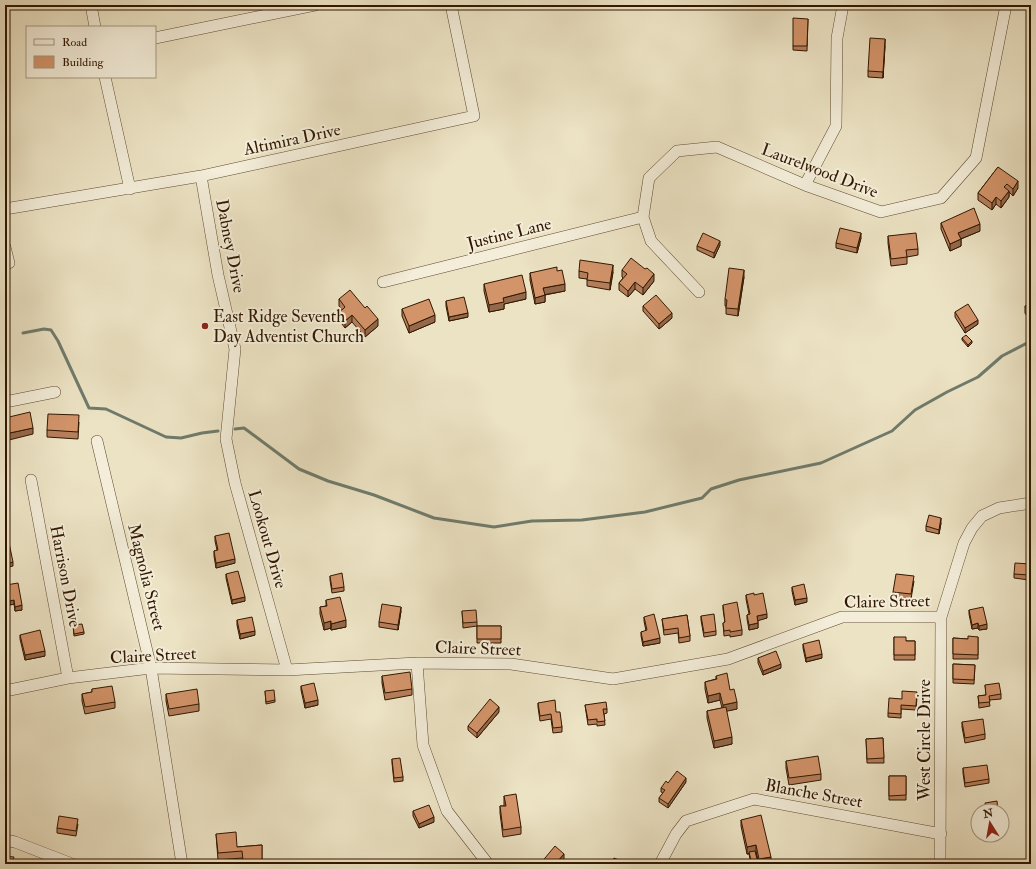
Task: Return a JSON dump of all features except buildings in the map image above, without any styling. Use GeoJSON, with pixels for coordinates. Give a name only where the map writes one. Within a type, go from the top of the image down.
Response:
{"type":"FeatureCollection","features":[{"type":"Feature","properties":{"kind":"street"},"geometry":{"type":"LineString","coordinates":[[91,5],[95,26]]}},
{"type":"Feature","properties":{"kind":"street"},"geometry":{"type":"LineString","coordinates":[[156,38],[315,5]]}},
{"type":"Feature","properties":{"kind":"street","name":"Altimira Drive"},"geometry":{"type":"LineString","coordinates":[[5,209],[201,176],[474,116],[451,5]]}},
{"type":"Feature","properties":{"kind":"street"},"geometry":{"type":"LineString","coordinates":[[805,185],[836,126],[837,38],[843,5]]}},
{"type":"Feature","properties":{"kind":"street","name":"Laurelwood Drive"},"geometry":{"type":"LineString","coordinates":[[699,292],[651,241],[643,217],[649,178],[677,151],[717,147],[805,185],[881,212],[941,198],[976,158],[1006,5]]}},
{"type":"Feature","properties":{"kind":"street"},"geometry":{"type":"LineString","coordinates":[[105,78],[130,189]]}},
{"type":"Feature","properties":{"kind":"street","name":"Dabney Drive"},"geometry":{"type":"LineString","coordinates":[[201,176],[218,275],[236,349],[228,416]]}},
{"type":"Feature","properties":{"kind":"street","name":"Justine Lane"},"geometry":{"type":"LineString","coordinates":[[383,282],[643,217]]}},
{"type":"Feature","properties":{"kind":"street"},"geometry":{"type":"LineString","coordinates":[[5,247],[7,263]]}},
{"type":"Feature","properties":{"kind":"street"},"geometry":{"type":"LineString","coordinates":[[5,402],[55,392]]}},
{"type":"Feature","properties":{"kind":"street","name":"Lookout Drive"},"geometry":{"type":"LineString","coordinates":[[228,416],[226,438],[235,482],[287,670]]}},
{"type":"Feature","properties":{"kind":"street","name":"Magnolia Street"},"geometry":{"type":"LineString","coordinates":[[97,441],[151,668],[182,864]]}},
{"type":"Feature","properties":{"kind":"street","name":"Harrison Drive"},"geometry":{"type":"LineString","coordinates":[[31,480],[68,678]]}},
{"type":"Feature","properties":{"kind":"street","name":"West Circle Drive"},"geometry":{"type":"LineString","coordinates":[[940,864],[941,617],[964,543],[972,528],[982,516],[999,508],[1031,503]]}},
{"type":"Feature","properties":{"kind":"street","name":"Claire Street"},"geometry":{"type":"LineString","coordinates":[[5,691],[68,678],[151,668],[287,670],[417,663],[511,664],[613,679],[728,659],[842,617],[941,617]]}},
{"type":"Feature","properties":{"kind":"street"},"geometry":{"type":"LineString","coordinates":[[417,663],[423,745],[447,811],[488,864]]}},
{"type":"Feature","properties":{"kind":"street","name":"Blanche Street"},"geometry":{"type":"LineString","coordinates":[[660,864],[676,834],[686,821],[754,799],[941,834]]}},
{"type":"Feature","properties":{"kind":"street"},"geometry":{"type":"LineString","coordinates":[[5,840],[15,842],[72,864]]}},
{"type":"Feature","properties":{"kind":"waterway"},"geometry":{"type":"LineString","coordinates":[[23,333],[44,329],[51,330],[58,341],[89,408],[106,409],[166,437],[181,438],[218,431]]}},
{"type":"Feature","properties":{"kind":"waterway"},"geometry":{"type":"LineString","coordinates":[[235,429],[244,428],[299,469],[328,481],[374,495],[434,518],[494,527],[532,521],[582,520],[645,512],[702,498],[711,489],[739,480],[821,463],[892,431],[915,410],[978,377],[1002,356],[1031,341]]}},
{"type":"Feature","properties":{"kind":"place","name":"East Ridge Seventh Day Adventist Church"},"geometry":{"type":"Point","coordinates":[205,326]}}]}
